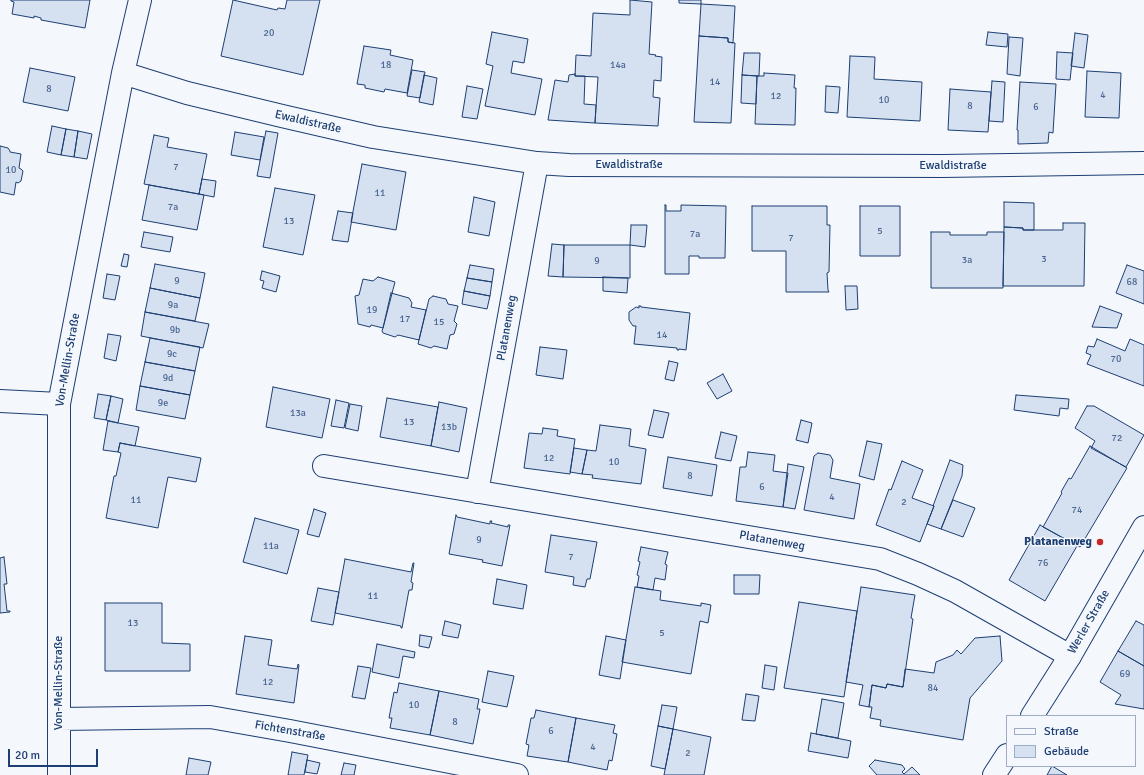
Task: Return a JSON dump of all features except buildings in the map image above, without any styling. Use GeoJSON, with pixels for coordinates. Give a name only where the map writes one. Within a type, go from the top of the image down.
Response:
{"type":"FeatureCollection","features":[{"type":"Feature","properties":{"kind":"street","name":"Von-Mellin-Straße"},"geometry":{"type":"LineString","coordinates":[[59,775],[59,404],[124,73],[140,0]]}},
{"type":"Feature","properties":{"kind":"street","name":"Ewaldistraße"},"geometry":{"type":"LineString","coordinates":[[124,73],[187,93],[373,137],[537,163],[569,165],[943,166],[1144,163]]}},
{"type":"Feature","properties":{"kind":"street","name":"Platanenweg"},"geometry":{"type":"LineString","coordinates":[[477,492],[537,163]]}},
{"type":"Feature","properties":{"kind":"street"},"geometry":{"type":"LineString","coordinates":[[0,401],[59,404]]}},
{"type":"Feature","properties":{"kind":"street","name":"Platanenweg"},"geometry":{"type":"LineString","coordinates":[[324,466],[880,560],[918,574],[955,591],[1070,656]]}},
{"type":"Feature","properties":{"kind":"street","name":"Werler Straße"},"geometry":{"type":"LineString","coordinates":[[1033,715],[1070,656],[1144,527]]}},
{"type":"Feature","properties":{"kind":"street","name":"Fichtenstraße"},"geometry":{"type":"LineString","coordinates":[[59,719],[210,717],[297,732],[517,775]]}},
{"type":"Feature","properties":{"kind":"street"},"geometry":{"type":"LineString","coordinates":[[994,775],[1006,757]]}},
{"type":"Feature","properties":{"kind":"place","name":"Platanenweg"},"geometry":{"type":"Point","coordinates":[1100,542]}}]}
